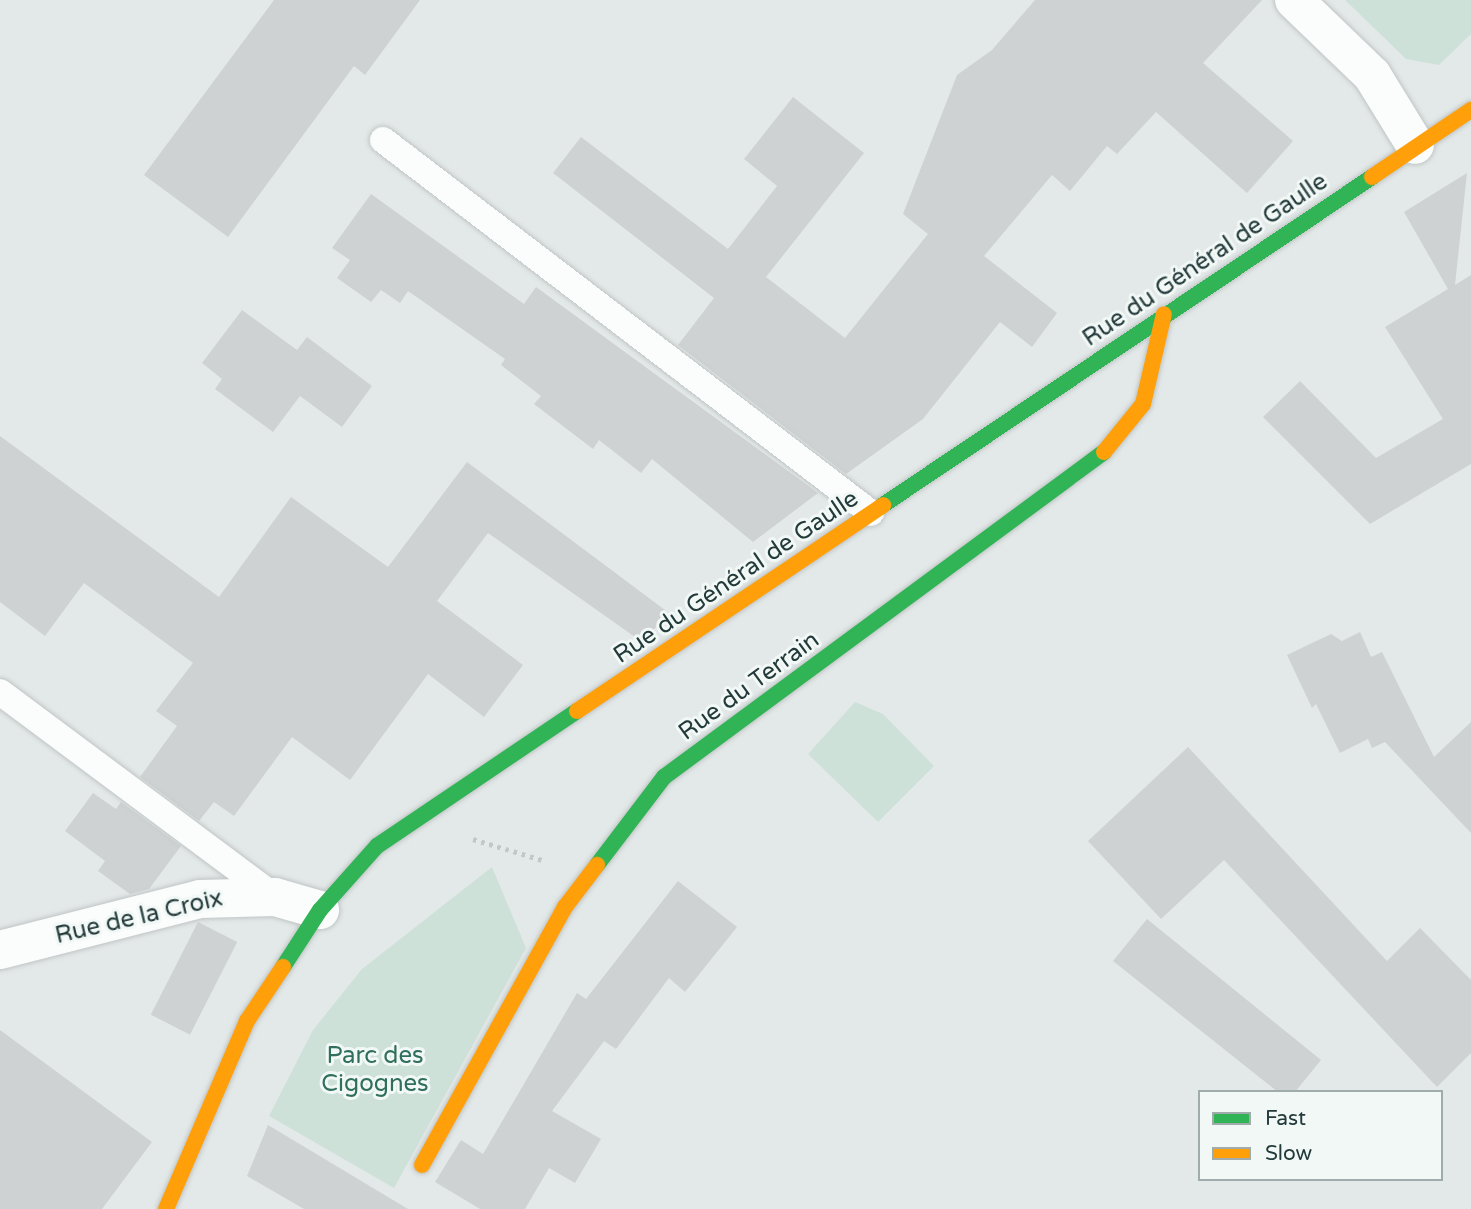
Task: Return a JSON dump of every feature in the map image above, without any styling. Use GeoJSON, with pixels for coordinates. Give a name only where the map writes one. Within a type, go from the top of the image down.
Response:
{"type":"FeatureCollection","features":[{"type":"Feature","properties":{"kind":"main road","name":"Rue du Général de Gaulle"},"geometry":{"type":"LineString","coordinates":[[166,1209],[247,1021],[320,910],[377,846],[1415,145],[1471,110]]}},
{"type":"Feature","properties":{"kind":"main road","name":"Rue du Terrain"},"geometry":{"type":"LineString","coordinates":[[422,1165],[565,907],[664,777],[1110,448],[1143,404],[1164,314]]}},
{"type":"Feature","properties":{"kind":"street"},"geometry":{"type":"LineString","coordinates":[[1294,0],[1372,75],[1415,145]]}},
{"type":"Feature","properties":{"kind":"street","name":"Rue de la Croix"},"geometry":{"type":"LineString","coordinates":[[0,950],[200,899],[275,897],[320,910]]}},
{"type":"Feature","properties":{"kind":"lane"},"geometry":{"type":"LineString","coordinates":[[383,140],[871,513]]}},
{"type":"Feature","properties":{"kind":"lane"},"geometry":{"type":"LineString","coordinates":[[0,692],[275,897]]}},
{"type":"Feature","properties":{"kind":"path"},"geometry":{"type":"LineString","coordinates":[[472,839],[514,850]]}},
{"type":"Feature","properties":{"kind":"green space"},"geometry":{"type":"Polygon","coordinates":[[[1345,0],[1471,0],[1471,34],[1439,65],[1406,59],[1345,0]]]}},
{"type":"Feature","properties":{"kind":"green space"},"geometry":{"type":"Polygon","coordinates":[[[855,702],[883,714],[934,766],[878,822],[808,754],[855,702]]]}},
{"type":"Feature","properties":{"kind":"green space","name":"Parc des Cigognes"},"geometry":{"type":"Polygon","coordinates":[[[492,867],[526,948],[394,1188],[269,1116],[313,1030],[362,969],[492,867]]]}},
{"type":"Feature","properties":{"kind":"building"},"geometry":{"type":"Polygon","coordinates":[[[274,0],[420,0],[365,75],[354,66],[228,237],[144,175],[274,0]]]}},
{"type":"Feature","properties":{"kind":"building"},"geometry":{"type":"Polygon","coordinates":[[[1035,0],[1262,0],[1203,63],[1293,141],[1247,193],[1156,112],[1117,154],[1107,146],[1070,191],[1052,175],[984,256],[1057,313],[1032,347],[1000,322],[923,419],[846,474],[678,345],[714,298],[553,173],[581,137],[728,249],[777,186],[744,159],[793,97],[864,153],[766,277],[845,338],[928,234],[903,214],[957,75],[992,50],[1035,0]]]}},
{"type":"Feature","properties":{"kind":"building"},"geometry":{"type":"Polygon","coordinates":[[[1467,173],[1455,285],[1471,275],[1471,464],[1370,524],[1263,417],[1300,381],[1376,458],[1443,419],[1385,327],[1448,289],[1404,212],[1467,173]]]}},
{"type":"Feature","properties":{"kind":"building"},"geometry":{"type":"Polygon","coordinates":[[[371,194],[524,304],[536,287],[818,493],[753,542],[652,459],[641,473],[599,440],[593,449],[534,404],[541,396],[501,365],[505,359],[408,291],[400,303],[381,290],[371,302],[337,278],[350,260],[332,248],[371,194]]]}},
{"type":"Feature","properties":{"kind":"building"},"geometry":{"type":"Polygon","coordinates":[[[242,310],[297,350],[307,337],[372,386],[342,427],[300,396],[273,432],[215,389],[222,379],[202,363],[242,310]]]}},
{"type":"Feature","properties":{"kind":"building"},"geometry":{"type":"Polygon","coordinates":[[[0,436],[219,597],[291,497],[388,567],[467,462],[669,613],[642,642],[488,533],[437,601],[523,665],[484,717],[428,674],[350,780],[292,737],[234,816],[214,802],[199,821],[140,777],[177,726],[156,711],[193,663],[84,583],[45,636],[0,602],[0,436]]]}},
{"type":"Feature","properties":{"kind":"building"},"geometry":{"type":"Polygon","coordinates":[[[1360,632],[1371,657],[1382,652],[1434,757],[1471,722],[1471,833],[1385,742],[1372,748],[1368,739],[1340,753],[1316,704],[1312,708],[1287,655],[1331,634],[1342,641],[1360,632]]]}},
{"type":"Feature","properties":{"kind":"building"},"geometry":{"type":"Polygon","coordinates":[[[1188,747],[1387,961],[1420,928],[1471,980],[1471,1053],[1437,1087],[1224,860],[1161,919],[1088,841],[1188,747]]]}},
{"type":"Feature","properties":{"kind":"building"},"geometry":{"type":"Polygon","coordinates":[[[93,793],[116,809],[121,802],[181,846],[149,889],[130,894],[98,871],[105,861],[65,831],[93,793]]]}},
{"type":"Feature","properties":{"kind":"building"},"geometry":{"type":"Polygon","coordinates":[[[678,881],[737,927],[685,992],[669,978],[616,1049],[604,1041],[552,1111],[601,1139],[575,1183],[549,1168],[525,1209],[480,1209],[435,1182],[461,1140],[483,1154],[577,993],[586,999],[678,881]]]}},
{"type":"Feature","properties":{"kind":"building"},"geometry":{"type":"Polygon","coordinates":[[[1147,919],[1321,1060],[1297,1090],[1275,1090],[1113,961],[1147,919]]]}},
{"type":"Feature","properties":{"kind":"building"},"geometry":{"type":"Polygon","coordinates":[[[198,922],[237,942],[190,1035],[151,1015],[198,922]]]}},
{"type":"Feature","properties":{"kind":"building"},"geometry":{"type":"Polygon","coordinates":[[[0,1030],[152,1142],[102,1209],[0,1209],[0,1030]]]}},
{"type":"Feature","properties":{"kind":"building"},"geometry":{"type":"Polygon","coordinates":[[[268,1125],[408,1209],[304,1209],[247,1176],[268,1125]]]}},
{"type":"Feature","properties":{"kind":"traffic: fast"},"geometry":{"type":"LineString","coordinates":[[883,505],[1372,177]]}},
{"type":"Feature","properties":{"kind":"traffic: fast"},"geometry":{"type":"LineString","coordinates":[[597,865],[664,777],[1104,452]]}},
{"type":"Feature","properties":{"kind":"traffic: fast"},"geometry":{"type":"LineString","coordinates":[[283,967],[320,910],[377,846],[577,711]]}},
{"type":"Feature","properties":{"kind":"traffic: slow"},"geometry":{"type":"LineString","coordinates":[[1372,177],[1471,110]]}},
{"type":"Feature","properties":{"kind":"traffic: slow"},"geometry":{"type":"LineString","coordinates":[[1104,452],[1143,404],[1164,314]]}},
{"type":"Feature","properties":{"kind":"traffic: slow"},"geometry":{"type":"LineString","coordinates":[[577,711],[883,505]]}},
{"type":"Feature","properties":{"kind":"traffic: slow"},"geometry":{"type":"LineString","coordinates":[[422,1165],[565,907],[597,865]]}},
{"type":"Feature","properties":{"kind":"traffic: slow"},"geometry":{"type":"LineString","coordinates":[[166,1209],[247,1021],[283,967]]}}]}
